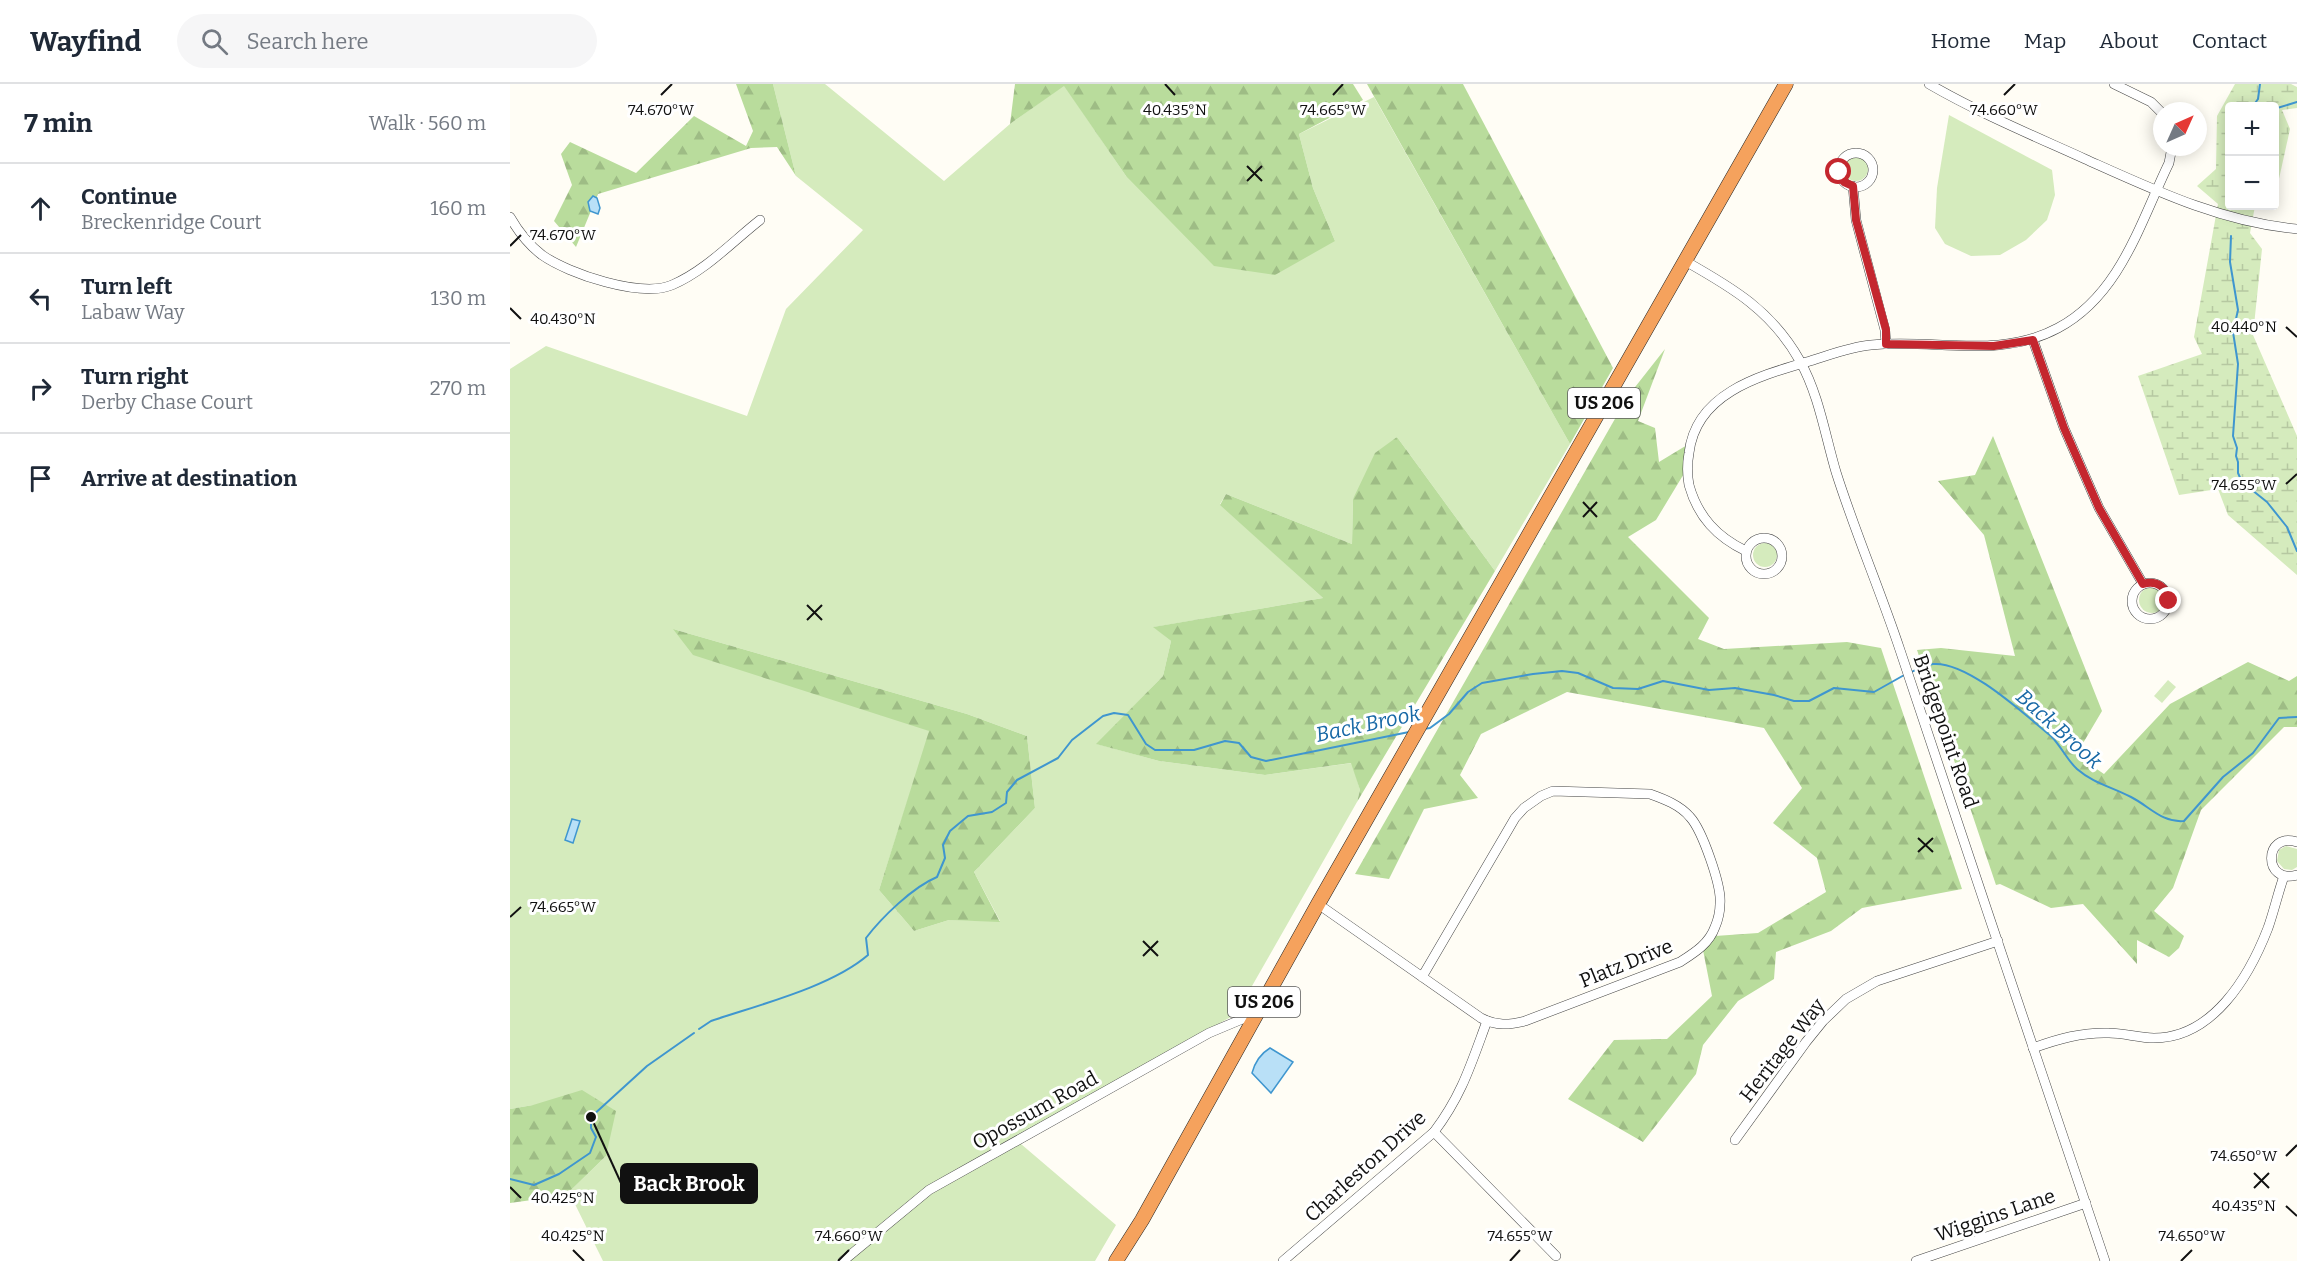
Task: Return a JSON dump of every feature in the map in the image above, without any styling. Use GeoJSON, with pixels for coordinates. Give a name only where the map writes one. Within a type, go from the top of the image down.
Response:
{"type":"FeatureCollection","features":[{"type":"Feature","properties":{"kind":"highway","name":"US 206"},"geometry":{"type":"LineString","coordinates":[[1116,1261],[1142,1220],[1410,741],[1786,84]]}},
{"type":"Feature","properties":{"kind":"street"},"geometry":{"type":"LineString","coordinates":[[1929,84],[1990,117],[2195,207],[2242,220],[2297,229]]}},
{"type":"Feature","properties":{"kind":"street"},"geometry":{"type":"LineString","coordinates":[[2114,84],[2153,104]]}},
{"type":"Feature","properties":{"kind":"street"},"geometry":{"type":"LineString","coordinates":[[1746,551],[1718,534],[1705,520],[1696,504],[1689,483],[1687,467],[1692,436],[1708,409],[1735,387],[1855,347],[1886,344],[1994,346],[2033,340],[2070,321],[2102,293],[2119,268],[2170,156]]}},
{"type":"Feature","properties":{"kind":"street"},"geometry":{"type":"LineString","coordinates":[[1853,186],[1856,220],[1886,330],[1886,344]]}},
{"type":"Feature","properties":{"kind":"street"},"geometry":{"type":"LineString","coordinates":[[510,217],[527,240],[554,262],[639,290],[670,286],[691,275],[760,219]]}},
{"type":"Feature","properties":{"kind":"street","name":"Bridgepoint Road"},"geometry":{"type":"LineString","coordinates":[[1685,261],[1738,291],[1754,304],[1777,327],[1802,364],[1815,397],[1837,475],[1912,685],[2105,1261]]}},
{"type":"Feature","properties":{"kind":"street"},"geometry":{"type":"LineString","coordinates":[[2033,340],[2064,428],[2099,508],[2143,584]]}},
{"type":"Feature","properties":{"kind":"street"},"geometry":{"type":"LineString","coordinates":[[1758,538],[1769,538],[1774,540],[1781,549],[1781,561],[1774,571],[1762,574],[1756,572],[1747,563],[1746,551],[1752,541],[1758,538]]}},
{"type":"Feature","properties":{"kind":"street"},"geometry":{"type":"LineString","coordinates":[[2155,583],[2168,595],[2167,607],[2160,616],[2148,619],[2134,609],[2134,592],[2143,584],[2155,583]]}},
{"type":"Feature","properties":{"kind":"street","name":"Platz Drive"},"geometry":{"type":"LineString","coordinates":[[1318,904],[1422,977],[1487,1021],[1509,1025],[1680,962],[1695,953],[1706,942],[1716,925],[1720,904],[1719,891],[1698,829],[1684,811],[1650,794],[1561,791],[1541,796],[1515,818],[1422,977]]}},
{"type":"Feature","properties":{"kind":"street"},"geometry":{"type":"LineString","coordinates":[[2297,842],[2286,840],[2272,851],[2272,863],[2278,873],[2284,876],[2297,875]]}},
{"type":"Feature","properties":{"kind":"street"},"geometry":{"type":"LineString","coordinates":[[2034,1048],[2079,1034],[2109,1033],[2165,1038],[2183,1034],[2208,1020],[2231,994],[2257,954],[2269,926],[2284,876]]}},
{"type":"Feature","properties":{"kind":"street","name":"Heritage Way"},"geometry":{"type":"LineString","coordinates":[[1735,1140],[1822,1021],[1846,999],[1877,981],[1998,941]]}},
{"type":"Feature","properties":{"kind":"street","name":"Opossum Road"},"geometry":{"type":"LineString","coordinates":[[843,1261],[929,1190],[1209,1033],[1259,1012]]}},
{"type":"Feature","properties":{"kind":"street","name":"Charleston Drive"},"geometry":{"type":"LineString","coordinates":[[1283,1261],[1434,1132],[1452,1108],[1465,1081],[1487,1021]]}},
{"type":"Feature","properties":{"kind":"street"},"geometry":{"type":"LineString","coordinates":[[1434,1132],[1556,1256]]}},
{"type":"Feature","properties":{"kind":"street","name":"Wiggins Lane"},"geometry":{"type":"LineString","coordinates":[[1916,1261],[2086,1203]]}},
{"type":"Feature","properties":{"kind":"green space"},"geometry":{"type":"Polygon","coordinates":[[[736,84],[773,84],[796,176],[777,147],[751,148],[598,194],[576,247],[554,221],[572,185],[561,154],[570,142],[636,173],[694,116],[746,146],[753,131],[736,84]]]}},
{"type":"Feature","properties":{"kind":"green space"},"geometry":{"type":"Polygon","coordinates":[[[773,84],[825,84],[944,181],[1010,124],[1064,85],[1126,176],[1335,241],[1313,188],[1299,134],[1374,97],[1570,444],[1495,571],[1397,437],[1353,499],[1352,544],[1226,494],[1220,504],[1323,598],[1154,627],[1171,641],[1163,676],[1097,744],[1159,761],[1265,775],[1352,763],[1360,790],[1357,802],[1236,1014],[1015,1139],[1116,1225],[1095,1261],[850,1261],[845,1255],[836,1261],[603,1261],[569,1192],[606,1156],[533,1105],[510,1109],[510,369],[546,346],[747,416],[786,309],[863,230],[796,176],[773,84]],[[673,629],[930,731],[879,890],[914,931],[949,920],[1000,921],[974,872],[1035,808],[1027,736],[967,714],[673,629]]]}},
{"type":"Feature","properties":{"kind":"green space"},"geometry":{"type":"Polygon","coordinates":[[[1015,84],[1353,84],[1363,100],[1299,134],[1313,188],[1335,241],[1275,275],[1214,266],[1126,176],[1064,86],[1010,124],[1015,84]]]}},
{"type":"Feature","properties":{"kind":"green space"},"geometry":{"type":"Polygon","coordinates":[[[1367,84],[1463,84],[1613,368],[1570,444],[1367,84]]]}},
{"type":"Feature","properties":{"kind":"green space"},"geometry":{"type":"Polygon","coordinates":[[[2235,84],[2291,84],[2297,87],[2297,108],[2282,110],[2290,129],[2279,179],[2279,102],[2225,102],[2225,210],[2254,210],[2250,233],[2262,249],[2253,335],[2297,436],[2297,575],[2228,515],[2218,489],[2179,495],[2138,376],[2202,354],[2194,337],[2218,204],[2197,186],[2216,169],[2217,116],[2235,84]]]}},
{"type":"Feature","properties":{"kind":"green space"},"geometry":{"type":"Polygon","coordinates":[[[1949,115],[2052,170],[2055,195],[2047,220],[2026,240],[2000,255],[1971,256],[1945,244],[1935,228],[1937,188],[1949,115]]]}},
{"type":"Feature","properties":{"kind":"green space"},"geometry":{"type":"Polygon","coordinates":[[[1856,157],[1865,160],[1868,169],[1865,178],[1856,181],[1847,178],[1844,169],[1847,160],[1856,157]]]}},
{"type":"Feature","properties":{"kind":"green space"},"geometry":{"type":"Polygon","coordinates":[[[1665,349],[1638,421],[1655,428],[1659,462],[1692,442],[1688,467],[1656,520],[1628,537],[1709,618],[1698,639],[1724,649],[1847,642],[1881,648],[1962,889],[1862,908],[1831,931],[1776,952],[1774,979],[1738,1001],[1703,1045],[1696,1074],[1643,1142],[1568,1099],[1614,1040],[1667,1039],[1712,996],[1703,950],[1715,936],[1758,933],[1826,892],[1817,858],[1773,823],[1802,788],[1764,728],[1567,692],[1481,734],[1460,775],[1478,798],[1424,809],[1389,879],[1355,874],[1628,396],[1665,349]]]}},
{"type":"Feature","properties":{"kind":"green space"},"geometry":{"type":"Polygon","coordinates":[[[1993,436],[2102,711],[2076,755],[2104,774],[2170,704],[2248,662],[2289,681],[2297,676],[2297,727],[2284,727],[2201,810],[2173,888],[2154,911],[2184,936],[2179,948],[2169,957],[2137,940],[2137,964],[2083,904],[2051,908],[2000,884],[1996,885],[1917,650],[1941,648],[2015,656],[1984,535],[1938,481],[1975,475],[1993,436]]]}},
{"type":"Feature","properties":{"kind":"green space"},"geometry":{"type":"Polygon","coordinates":[[[1397,437],[1495,571],[1357,802],[1360,790],[1351,763],[1265,775],[1159,761],[1096,744],[1163,676],[1171,641],[1153,627],[1323,598],[1220,505],[1226,494],[1352,544],[1353,499],[1375,453],[1397,437]]]}},
{"type":"Feature","properties":{"kind":"green space"},"geometry":{"type":"Polygon","coordinates":[[[1765,543],[1774,546],[1777,555],[1774,564],[1765,567],[1756,564],[1753,555],[1756,546],[1765,543]]]}},
{"type":"Feature","properties":{"kind":"green space"},"geometry":{"type":"Polygon","coordinates":[[[2152,587],[2161,591],[2165,600],[2161,609],[2152,613],[2143,609],[2139,600],[2143,591],[2152,587]]]}},
{"type":"Feature","properties":{"kind":"green space"},"geometry":{"type":"Polygon","coordinates":[[[673,629],[967,714],[1027,736],[1035,808],[974,872],[1000,922],[949,920],[914,931],[879,890],[929,731],[693,655],[673,629]]]}},
{"type":"Feature","properties":{"kind":"green space"},"geometry":{"type":"Polygon","coordinates":[[[2168,680],[2176,687],[2162,703],[2154,696],[2168,680]]]}},
{"type":"Feature","properties":{"kind":"green space"},"geometry":{"type":"Polygon","coordinates":[[[2286,846],[2297,849],[2297,867],[2292,870],[2284,869],[2277,861],[2279,850],[2286,846]]]}},
{"type":"Feature","properties":{"kind":"green space"},"geometry":{"type":"Polygon","coordinates":[[[582,1090],[616,1111],[606,1156],[569,1192],[561,1196],[510,1203],[510,1109],[533,1105],[582,1090]]]}},
{"type":"Feature","properties":{"kind":"water"},"geometry":{"type":"Polygon","coordinates":[[[593,196],[597,198],[600,208],[598,214],[590,211],[588,202],[593,196]]]}},
{"type":"Feature","properties":{"kind":"water"},"geometry":{"type":"Polygon","coordinates":[[[572,819],[580,821],[573,843],[565,840],[572,819]]]}},
{"type":"Feature","properties":{"kind":"water"},"geometry":{"type":"Polygon","coordinates":[[[1270,1048],[1293,1062],[1271,1093],[1252,1073],[1258,1059],[1270,1048]]]}},
{"type":"Feature","properties":{"kind":"waterway"},"geometry":{"type":"LineString","coordinates":[[2256,102],[2260,84]]}},
{"type":"Feature","properties":{"kind":"waterway"},"geometry":{"type":"LineString","coordinates":[[2279,107],[2297,102]]}},
{"type":"Feature","properties":{"kind":"waterway"},"geometry":{"type":"LineString","coordinates":[[2231,236],[2230,262],[2238,310],[2233,332],[2238,364],[2233,436],[2237,448],[2238,473],[2242,482],[2267,502],[2287,527],[2297,551]]}},
{"type":"Feature","properties":{"kind":"waterway","name":"Back Brook"},"geometry":{"type":"LineString","coordinates":[[1911,672],[1933,664],[1947,665],[1963,671],[1995,691],[2051,736],[2073,765],[2083,774],[2131,797],[2162,817],[2176,821],[2184,821],[2223,777],[2253,753],[2279,718],[2297,717]]}},
{"type":"Feature","properties":{"kind":"waterway","name":"Back Brook"},"geometry":{"type":"LineString","coordinates":[[1423,729],[1430,728],[1449,714],[1468,692],[1482,683],[1533,674],[1562,671],[1578,673],[1613,688],[1638,689],[1663,681],[1709,690],[1735,688],[1794,701],[1809,701],[1834,688],[1874,692],[1906,674]]}},
{"type":"Feature","properties":{"kind":"waterway","name":"Back Brook"},"geometry":{"type":"LineString","coordinates":[[699,1029],[711,1021],[814,986],[834,977],[868,955],[866,938],[873,930],[908,895],[937,877],[945,858],[943,845],[950,831],[968,816],[992,812],[1006,803],[1007,792],[1017,780],[1058,758],[1072,740],[1103,716],[1114,713],[1128,715],[1146,744],[1155,750],[1194,750],[1225,741],[1239,743],[1251,757],[1266,761],[1409,732]]}},
{"type":"Feature","properties":{"kind":"waterway","name":"Back Brook"},"geometry":{"type":"LineString","coordinates":[[510,1179],[534,1185],[559,1174],[590,1153],[596,1137],[591,1128],[591,1117],[647,1066],[694,1033]]}},
{"type":"Feature","properties":{"kind":"place","name":"Back Brook"},"geometry":{"type":"Point","coordinates":[591,1117]}},
{"type":"Feature","properties":{"kind":"route"},"geometry":{"type":"LineString","coordinates":[[1839,172],[1844,182],[1853,186],[1856,220],[1886,330],[1886,344],[1994,346],[2033,340],[2064,428],[2099,508],[2143,584],[2155,583],[2161,586],[2168,595],[2169,601]]}}]}
